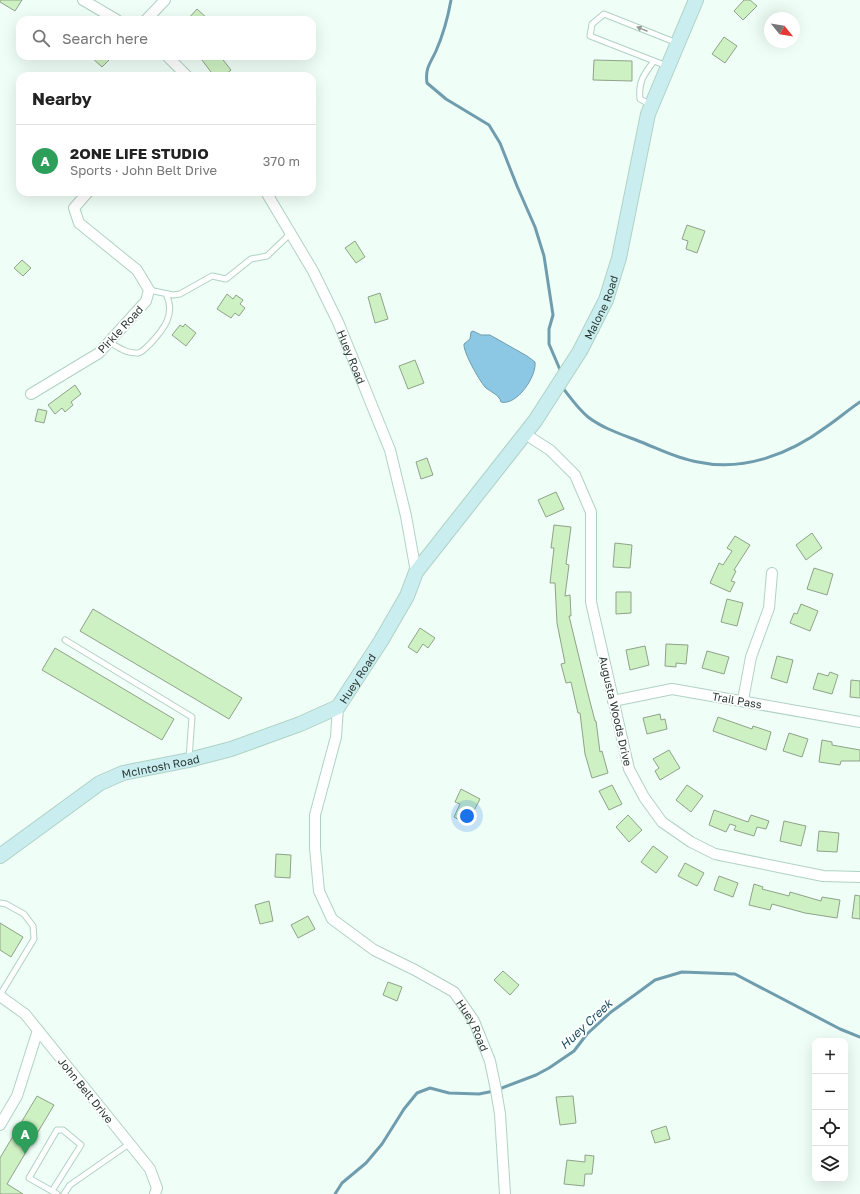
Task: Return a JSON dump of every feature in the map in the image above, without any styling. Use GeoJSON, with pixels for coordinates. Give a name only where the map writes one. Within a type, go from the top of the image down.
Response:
{"type":"FeatureCollection","features":[{"type":"Feature","properties":{"kind":"street"},"geometry":{"type":"LineString","coordinates":[[83,0],[110,16]]}},
{"type":"Feature","properties":{"kind":"street"},"geometry":{"type":"LineString","coordinates":[[150,16],[165,0]]}},
{"type":"Feature","properties":{"kind":"street","name":"Malone Road"},"geometry":{"type":"LineString","coordinates":[[416,572],[535,421],[580,351],[606,300],[619,258],[648,114],[696,0]]}},
{"type":"Feature","properties":{"kind":"street"},"geometry":{"type":"LineString","coordinates":[[171,60],[182,72]]}},
{"type":"Feature","properties":{"kind":"street"},"geometry":{"type":"LineString","coordinates":[[84,196],[74,208],[79,223],[136,270],[149,290]]}},
{"type":"Feature","properties":{"kind":"street","name":"Huey Road"},"geometry":{"type":"LineString","coordinates":[[268,196],[313,271],[338,322],[390,450],[406,516],[416,572],[407,596],[381,641],[338,707],[336,737],[315,815],[315,848],[318,891],[332,919],[374,950],[415,970],[454,992],[474,1021],[490,1061],[496,1090],[500,1114],[505,1194]]}},
{"type":"Feature","properties":{"kind":"street","name":"Pirkle Road"},"geometry":{"type":"LineString","coordinates":[[31,394],[99,352],[146,301],[149,290]]}},
{"type":"Feature","properties":{"kind":"street","name":"Augusta Woods Drive"},"geometry":{"type":"LineString","coordinates":[[525,434],[550,450],[575,475],[591,512],[591,602],[629,769],[644,797],[662,822],[690,842],[715,854],[823,876],[860,877]]}},
{"type":"Feature","properties":{"kind":"street"},"geometry":{"type":"LineString","coordinates":[[743,700],[751,657],[769,608],[772,573]]}},
{"type":"Feature","properties":{"kind":"street","name":"Trail Pass"},"geometry":{"type":"LineString","coordinates":[[614,701],[672,689],[743,700],[860,722]]}},
{"type":"Feature","properties":{"kind":"street","name":"McIntosh Road"},"geometry":{"type":"LineString","coordinates":[[0,856],[100,783],[123,773],[189,760],[231,749],[300,724],[338,707]]}},
{"type":"Feature","properties":{"kind":"street","name":"John Belt Drive"},"geometry":{"type":"LineString","coordinates":[[0,996],[25,1014],[150,1169],[157,1188],[155,1194]]}},
{"type":"Feature","properties":{"kind":"street"},"geometry":{"type":"LineString","coordinates":[[0,1125],[17,1096],[38,1030]]}},
{"type":"Feature","properties":{"kind":"lane"},"geometry":{"type":"LineString","coordinates":[[668,67],[590,36],[592,24],[604,14],[678,43]]}},
{"type":"Feature","properties":{"kind":"lane"},"geometry":{"type":"LineString","coordinates":[[652,105],[640,99],[639,89],[643,76],[654,61]]}},
{"type":"Feature","properties":{"kind":"lane"},"geometry":{"type":"LineString","coordinates":[[149,290],[173,295],[180,294],[212,276],[226,279],[252,259],[267,256],[291,233]]}},
{"type":"Feature","properties":{"kind":"lane"},"geometry":{"type":"LineString","coordinates":[[109,342],[129,352],[142,352],[158,336],[168,321],[169,300],[166,294]]}},
{"type":"Feature","properties":{"kind":"lane"},"geometry":{"type":"LineString","coordinates":[[65,640],[192,717],[189,760]]}},
{"type":"Feature","properties":{"kind":"lane"},"geometry":{"type":"LineString","coordinates":[[0,903],[6,904],[24,914],[33,926],[34,939],[0,996]]}},
{"type":"Feature","properties":{"kind":"lane"},"geometry":{"type":"LineString","coordinates":[[57,1130],[63,1130],[81,1145],[55,1193],[29,1178],[57,1130]]}},
{"type":"Feature","properties":{"kind":"lane"},"geometry":{"type":"LineString","coordinates":[[64,1194],[70,1185],[130,1144]]}},
{"type":"Feature","properties":{"kind":"water"},"geometry":{"type":"Polygon","coordinates":[[[473,331],[481,335],[490,335],[535,362],[533,375],[525,389],[513,399],[507,402],[501,402],[496,395],[485,387],[475,372],[464,348],[464,344],[470,339],[471,332],[473,331]]]}},
{"type":"Feature","properties":{"kind":"building"},"geometry":{"type":"Polygon","coordinates":[[[0,0],[22,0],[15,11],[0,2],[0,0]]]}},
{"type":"Feature","properties":{"kind":"building"},"geometry":{"type":"Polygon","coordinates":[[[744,0],[750,0],[757,6],[743,20],[734,11],[744,0]]]}},
{"type":"Feature","properties":{"kind":"building"},"geometry":{"type":"Polygon","coordinates":[[[197,9],[205,16],[191,16],[197,9]]]}},
{"type":"Feature","properties":{"kind":"building"},"geometry":{"type":"Polygon","coordinates":[[[724,37],[737,46],[725,63],[712,54],[724,37]]]}},
{"type":"Feature","properties":{"kind":"building"},"geometry":{"type":"Polygon","coordinates":[[[94,60],[109,60],[102,67],[94,60]]]}},
{"type":"Feature","properties":{"kind":"building"},"geometry":{"type":"Polygon","coordinates":[[[202,60],[223,60],[231,70],[229,72],[211,72],[202,60]]]}},
{"type":"Feature","properties":{"kind":"building"},"geometry":{"type":"Polygon","coordinates":[[[594,60],[632,61],[632,81],[593,80],[594,60]]]}},
{"type":"Feature","properties":{"kind":"building"},"geometry":{"type":"Polygon","coordinates":[[[687,225],[705,231],[697,253],[686,249],[688,241],[682,239],[687,225]]]}},
{"type":"Feature","properties":{"kind":"building"},"geometry":{"type":"Polygon","coordinates":[[[355,241],[365,257],[356,263],[345,248],[355,241]]]}},
{"type":"Feature","properties":{"kind":"building"},"geometry":{"type":"Polygon","coordinates":[[[22,260],[31,268],[23,276],[14,268],[22,260]]]}},
{"type":"Feature","properties":{"kind":"building"},"geometry":{"type":"Polygon","coordinates":[[[380,293],[388,319],[375,323],[368,297],[380,293]]]}},
{"type":"Feature","properties":{"kind":"building"},"geometry":{"type":"Polygon","coordinates":[[[227,294],[233,299],[236,295],[243,300],[240,304],[245,308],[239,316],[235,313],[231,318],[217,309],[227,294]]]}},
{"type":"Feature","properties":{"kind":"building"},"geometry":{"type":"Polygon","coordinates":[[[185,324],[196,333],[186,346],[172,335],[180,325],[183,327],[185,324]]]}},
{"type":"Feature","properties":{"kind":"building"},"geometry":{"type":"Polygon","coordinates":[[[415,360],[424,383],[408,389],[399,366],[415,360]]]}},
{"type":"Feature","properties":{"kind":"building"},"geometry":{"type":"Polygon","coordinates":[[[75,385],[81,394],[71,402],[73,405],[65,412],[62,408],[55,414],[48,405],[75,385]]]}},
{"type":"Feature","properties":{"kind":"building"},"geometry":{"type":"Polygon","coordinates":[[[38,409],[47,411],[44,423],[35,421],[38,409]]]}},
{"type":"Feature","properties":{"kind":"building"},"geometry":{"type":"Polygon","coordinates":[[[427,458],[433,475],[421,479],[416,462],[427,458]]]}},
{"type":"Feature","properties":{"kind":"building"},"geometry":{"type":"Polygon","coordinates":[[[556,492],[564,509],[546,517],[538,500],[556,492]]]}},
{"type":"Feature","properties":{"kind":"building"},"geometry":{"type":"Polygon","coordinates":[[[554,525],[571,527],[566,564],[569,565],[565,596],[570,595],[571,616],[569,616],[596,721],[600,752],[602,751],[608,773],[592,778],[585,754],[580,713],[578,713],[571,682],[566,683],[561,664],[565,663],[557,623],[555,583],[550,583],[554,548],[551,548],[554,525]]]}},
{"type":"Feature","properties":{"kind":"building"},"geometry":{"type":"Polygon","coordinates":[[[812,533],[822,548],[806,560],[796,545],[812,533]]]}},
{"type":"Feature","properties":{"kind":"building"},"geometry":{"type":"Polygon","coordinates":[[[735,536],[750,545],[734,570],[736,571],[731,581],[735,582],[730,592],[710,583],[719,563],[723,565],[732,551],[727,548],[735,536]]]}},
{"type":"Feature","properties":{"kind":"building"},"geometry":{"type":"Polygon","coordinates":[[[615,543],[632,545],[630,568],[613,567],[615,543]]]}},
{"type":"Feature","properties":{"kind":"building"},"geometry":{"type":"Polygon","coordinates":[[[814,568],[833,574],[827,595],[807,589],[814,568]]]}},
{"type":"Feature","properties":{"kind":"building"},"geometry":{"type":"Polygon","coordinates":[[[616,592],[631,592],[631,613],[616,614],[616,592]]]}},
{"type":"Feature","properties":{"kind":"building"},"geometry":{"type":"Polygon","coordinates":[[[727,599],[743,603],[737,626],[721,622],[727,599]]]}},
{"type":"Feature","properties":{"kind":"building"},"geometry":{"type":"Polygon","coordinates":[[[801,604],[818,611],[810,631],[790,623],[794,613],[797,614],[801,604]]]}},
{"type":"Feature","properties":{"kind":"building"},"geometry":{"type":"Polygon","coordinates":[[[93,609],[242,698],[229,719],[80,631],[93,609]]]}},
{"type":"Feature","properties":{"kind":"building"},"geometry":{"type":"Polygon","coordinates":[[[420,628],[435,638],[428,648],[423,644],[417,653],[408,647],[420,628]]]}},
{"type":"Feature","properties":{"kind":"building"},"geometry":{"type":"Polygon","coordinates":[[[666,644],[688,645],[686,664],[676,663],[676,667],[665,666],[666,644]]]}},
{"type":"Feature","properties":{"kind":"building"},"geometry":{"type":"Polygon","coordinates":[[[645,646],[649,665],[630,670],[626,650],[645,646]]]}},
{"type":"Feature","properties":{"kind":"building"},"geometry":{"type":"Polygon","coordinates":[[[55,648],[174,719],[162,740],[42,670],[55,648]]]}},
{"type":"Feature","properties":{"kind":"building"},"geometry":{"type":"Polygon","coordinates":[[[707,651],[729,657],[724,674],[702,668],[707,651]]]}},
{"type":"Feature","properties":{"kind":"building"},"geometry":{"type":"Polygon","coordinates":[[[777,656],[793,660],[787,683],[771,678],[777,656]]]}},
{"type":"Feature","properties":{"kind":"building"},"geometry":{"type":"Polygon","coordinates":[[[830,672],[838,675],[832,694],[813,689],[818,673],[828,676],[830,672]]]}},
{"type":"Feature","properties":{"kind":"building"},"geometry":{"type":"Polygon","coordinates":[[[851,680],[860,681],[860,698],[850,697],[851,680]]]}},
{"type":"Feature","properties":{"kind":"building"},"geometry":{"type":"Polygon","coordinates":[[[660,714],[661,720],[665,719],[667,729],[647,734],[643,718],[660,714]]]}},
{"type":"Feature","properties":{"kind":"building"},"geometry":{"type":"Polygon","coordinates":[[[718,717],[752,729],[753,726],[771,732],[766,750],[713,731],[718,717]]]}},
{"type":"Feature","properties":{"kind":"building"},"geometry":{"type":"Polygon","coordinates":[[[789,733],[808,739],[802,757],[783,751],[789,733]]]}},
{"type":"Feature","properties":{"kind":"building"},"geometry":{"type":"Polygon","coordinates":[[[822,740],[832,742],[832,745],[860,750],[860,761],[841,761],[840,765],[819,762],[822,740]]]}},
{"type":"Feature","properties":{"kind":"building"},"geometry":{"type":"Polygon","coordinates":[[[669,750],[680,768],[660,780],[655,771],[659,768],[653,759],[669,750]]]}},
{"type":"Feature","properties":{"kind":"building"},"geometry":{"type":"Polygon","coordinates":[[[612,785],[622,804],[609,810],[599,791],[612,785]]]}},
{"type":"Feature","properties":{"kind":"building"},"geometry":{"type":"Polygon","coordinates":[[[687,785],[703,796],[691,812],[676,800],[687,785]]]}},
{"type":"Feature","properties":{"kind":"building"},"geometry":{"type":"Polygon","coordinates":[[[461,789],[480,799],[467,824],[454,817],[460,804],[455,802],[461,789]]]}},
{"type":"Feature","properties":{"kind":"building"},"geometry":{"type":"Polygon","coordinates":[[[714,810],[748,822],[751,815],[769,821],[766,829],[757,827],[754,836],[734,830],[736,826],[730,824],[726,832],[709,825],[714,810]]]}},
{"type":"Feature","properties":{"kind":"building"},"geometry":{"type":"Polygon","coordinates":[[[628,815],[642,830],[629,842],[616,827],[628,815]]]}},
{"type":"Feature","properties":{"kind":"building"},"geometry":{"type":"Polygon","coordinates":[[[784,821],[806,826],[801,846],[780,841],[784,821]]]}},
{"type":"Feature","properties":{"kind":"building"},"geometry":{"type":"Polygon","coordinates":[[[819,831],[839,833],[837,852],[817,851],[819,831]]]}},
{"type":"Feature","properties":{"kind":"building"},"geometry":{"type":"Polygon","coordinates":[[[653,846],[668,857],[656,873],[641,862],[653,846]]]}},
{"type":"Feature","properties":{"kind":"building"},"geometry":{"type":"Polygon","coordinates":[[[276,854],[291,855],[290,878],[275,877],[276,854]]]}},
{"type":"Feature","properties":{"kind":"building"},"geometry":{"type":"Polygon","coordinates":[[[685,863],[704,873],[697,886],[678,876],[685,863]]]}},
{"type":"Feature","properties":{"kind":"building"},"geometry":{"type":"Polygon","coordinates":[[[719,876],[738,883],[733,897],[714,890],[719,876]]]}},
{"type":"Feature","properties":{"kind":"building"},"geometry":{"type":"Polygon","coordinates":[[[754,884],[763,887],[762,889],[789,896],[790,892],[821,901],[822,897],[840,900],[837,918],[805,913],[772,904],[770,910],[749,905],[754,884]]]}},
{"type":"Feature","properties":{"kind":"building"},"geometry":{"type":"Polygon","coordinates":[[[855,895],[860,896],[860,919],[852,918],[855,895]]]}},
{"type":"Feature","properties":{"kind":"building"},"geometry":{"type":"Polygon","coordinates":[[[269,901],[273,921],[260,924],[255,905],[269,901]]]}},
{"type":"Feature","properties":{"kind":"building"},"geometry":{"type":"Polygon","coordinates":[[[308,916],[315,929],[298,938],[291,925],[308,916]]]}},
{"type":"Feature","properties":{"kind":"building"},"geometry":{"type":"Polygon","coordinates":[[[0,923],[23,937],[11,957],[0,950],[0,923]]]}},
{"type":"Feature","properties":{"kind":"building"},"geometry":{"type":"Polygon","coordinates":[[[503,971],[519,985],[510,995],[494,980],[503,971]]]}},
{"type":"Feature","properties":{"kind":"building"},"geometry":{"type":"Polygon","coordinates":[[[388,982],[402,987],[397,1001],[383,995],[388,982]]]}},
{"type":"Feature","properties":{"kind":"building"},"geometry":{"type":"Polygon","coordinates":[[[37,1096],[54,1105],[7,1184],[23,1194],[0,1194],[0,1158],[37,1096]]]}},
{"type":"Feature","properties":{"kind":"building"},"geometry":{"type":"Polygon","coordinates":[[[573,1096],[576,1123],[560,1125],[556,1097],[573,1096]]]}},
{"type":"Feature","properties":{"kind":"building"},"geometry":{"type":"Polygon","coordinates":[[[666,1126],[670,1139],[655,1143],[651,1131],[666,1126]]]}},
{"type":"Feature","properties":{"kind":"building"},"geometry":{"type":"Polygon","coordinates":[[[585,1155],[594,1156],[592,1174],[585,1174],[584,1186],[564,1184],[567,1160],[585,1162],[585,1155]]]}},
{"type":"Feature","properties":{"kind":"waterway"},"geometry":{"type":"LineString","coordinates":[[451,0],[443,32],[427,70],[427,83],[446,99],[489,125],[500,143],[535,227],[544,256],[553,315],[549,329],[549,344],[561,372]]}},
{"type":"Feature","properties":{"kind":"waterway"},"geometry":{"type":"LineString","coordinates":[[562,387],[584,414],[602,426],[691,461],[732,465],[782,453],[812,437],[860,402]]}},
{"type":"Feature","properties":{"kind":"waterway","name":"Huey Creek"},"geometry":{"type":"LineString","coordinates":[[335,1194],[342,1183],[366,1163],[382,1144],[404,1109],[417,1093],[430,1088],[449,1093],[479,1094],[494,1091],[536,1075],[574,1051],[587,1034],[611,1012],[655,980],[682,972],[735,974],[840,1029],[860,1037]]}},
{"type":"Feature","properties":{"kind":"place","name":"2ONE LIFE STUDIO"},"geometry":{"type":"Point","coordinates":[25,1154]}}]}
